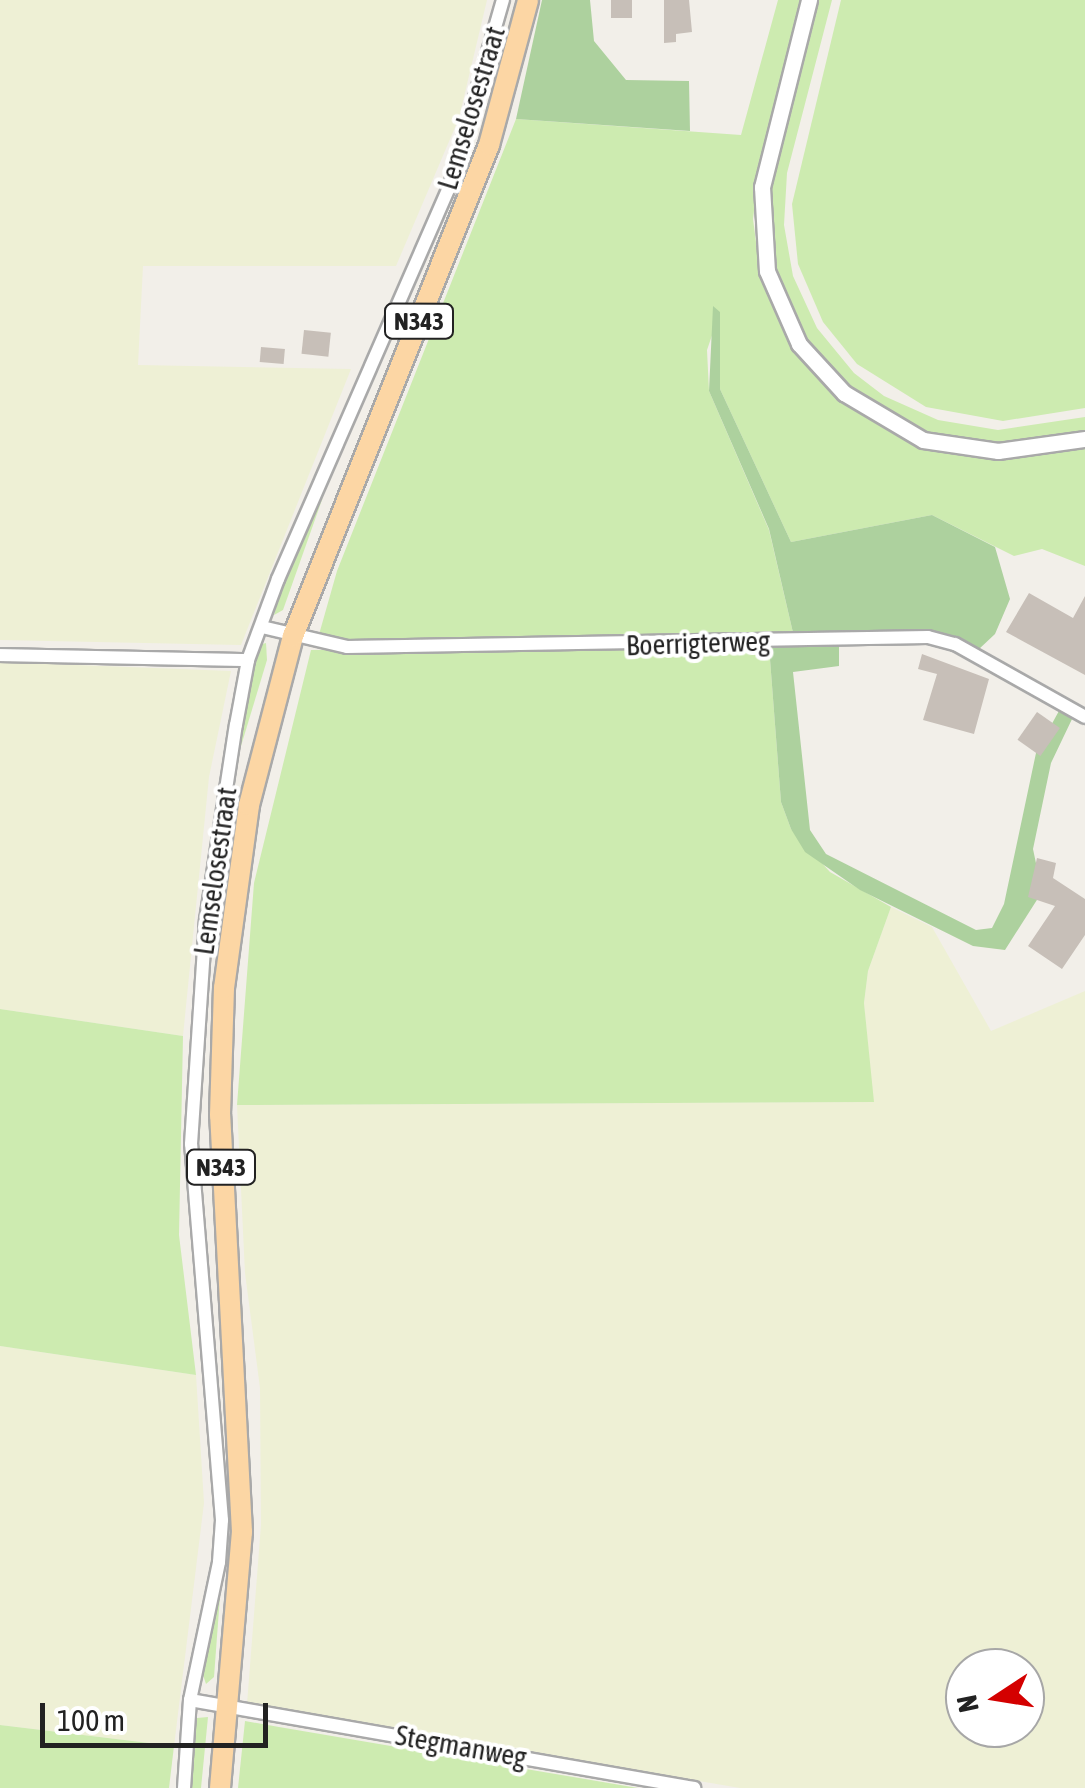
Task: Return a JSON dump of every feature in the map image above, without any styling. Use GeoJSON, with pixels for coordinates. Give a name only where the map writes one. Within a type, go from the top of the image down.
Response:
{"type":"FeatureCollection","features":[{"type":"Feature","properties":{"kind":"main road","name":"N343"},"geometry":{"type":"LineString","coordinates":[[220,1788],[229,1705],[242,1473],[221,1177],[224,988],[249,805],[293,636],[482,163],[528,0]]}},
{"type":"Feature","properties":{"kind":"street","name":"Lemselosestraat"},"geometry":{"type":"LineString","coordinates":[[184,1788],[190,1700],[222,1520],[194,1229],[196,1037],[206,920],[248,660],[449,188],[503,0]]}},
{"type":"Feature","properties":{"kind":"street"},"geometry":{"type":"LineString","coordinates":[[809,0],[761,199],[767,271],[799,344],[844,393],[923,440],[998,451],[1085,439]]}},
{"type":"Feature","properties":{"kind":"street","name":"Boerrigterweg"},"geometry":{"type":"LineString","coordinates":[[262,627],[346,647],[696,646],[900,634],[955,644],[1085,717]]}},
{"type":"Feature","properties":{"kind":"street"},"geometry":{"type":"LineString","coordinates":[[0,654],[248,660]]}},
{"type":"Feature","properties":{"kind":"street","name":"Stegmanweg"},"geometry":{"type":"LineString","coordinates":[[190,1700],[694,1788]]}},
{"type":"Feature","properties":{"kind":"green space"},"geometry":{"type":"Polygon","coordinates":[[[0,0],[487,0],[459,118],[396,266],[143,266],[138,365],[351,369],[241,645],[0,640],[0,0]]]}},
{"type":"Feature","properties":{"kind":"green space"},"geometry":{"type":"Polygon","coordinates":[[[542,0],[590,0],[594,41],[626,80],[689,81],[690,131],[516,119],[542,0]]]}},
{"type":"Feature","properties":{"kind":"green space"},"geometry":{"type":"Polygon","coordinates":[[[778,0],[802,0],[761,155],[753,219],[758,257],[782,328],[830,391],[904,440],[995,460],[1085,447],[1085,566],[1042,549],[1014,556],[932,515],[791,542],[720,389],[720,312],[707,350],[709,391],[769,530],[794,637],[349,644],[318,638],[337,571],[516,119],[741,135],[778,0]]]}},
{"type":"Feature","properties":{"kind":"green space"},"geometry":{"type":"Polygon","coordinates":[[[817,0],[832,0],[787,173],[784,225],[793,276],[817,328],[854,373],[884,396],[938,420],[998,430],[1085,417],[1085,433],[1016,445],[924,432],[843,383],[805,339],[779,284],[768,208],[774,161],[817,0]]]}},
{"type":"Feature","properties":{"kind":"green space"},"geometry":{"type":"Polygon","coordinates":[[[841,0],[1085,0],[1085,408],[1003,421],[926,407],[857,364],[823,322],[798,264],[792,204],[841,0]]]}},
{"type":"Feature","properties":{"kind":"green space"},"geometry":{"type":"Polygon","coordinates":[[[713,306],[720,312],[720,389],[791,542],[932,515],[995,547],[1010,599],[995,634],[978,650],[904,631],[794,637],[769,529],[709,391],[713,306]]]}},
{"type":"Feature","properties":{"kind":"green space"},"geometry":{"type":"Polygon","coordinates":[[[323,497],[283,610],[274,615],[284,577],[323,497]]]}},
{"type":"Feature","properties":{"kind":"green space"},"geometry":{"type":"Polygon","coordinates":[[[839,641],[839,666],[793,672],[810,830],[826,854],[976,930],[992,928],[1004,904],[1036,753],[1060,709],[1073,717],[1051,763],[1033,849],[1042,892],[1005,950],[973,946],[860,890],[805,852],[791,829],[781,802],[769,646],[839,641]]]}},
{"type":"Feature","properties":{"kind":"green space"},"geometry":{"type":"Polygon","coordinates":[[[266,643],[267,660],[238,756],[256,646],[266,643]]]}},
{"type":"Feature","properties":{"kind":"green space"},"geometry":{"type":"Polygon","coordinates":[[[769,646],[781,802],[791,829],[830,872],[891,907],[868,971],[864,1003],[874,1102],[237,1105],[254,883],[311,650],[769,646]]]}},
{"type":"Feature","properties":{"kind":"green space"},"geometry":{"type":"Polygon","coordinates":[[[0,662],[231,671],[209,777],[183,1036],[0,1009],[0,662]]]}},
{"type":"Feature","properties":{"kind":"green space"},"geometry":{"type":"Polygon","coordinates":[[[891,907],[932,927],[991,1031],[1085,991],[1085,1788],[740,1788],[247,1704],[261,1525],[260,1388],[245,1273],[237,1105],[873,1102],[864,1003],[868,971],[891,907]]]}},
{"type":"Feature","properties":{"kind":"green space"},"geometry":{"type":"Polygon","coordinates":[[[0,1009],[183,1036],[179,1235],[196,1375],[0,1346],[0,1009]]]}},
{"type":"Feature","properties":{"kind":"green space"},"geometry":{"type":"Polygon","coordinates":[[[0,1346],[196,1375],[204,1503],[174,1746],[0,1725],[0,1346]]]}},
{"type":"Feature","properties":{"kind":"green space"},"geometry":{"type":"Polygon","coordinates":[[[223,1556],[214,1677],[206,1684],[201,1669],[223,1556]]]}},
{"type":"Feature","properties":{"kind":"green space"},"geometry":{"type":"Polygon","coordinates":[[[208,1717],[201,1788],[190,1788],[194,1726],[197,1718],[208,1717]]]}},
{"type":"Feature","properties":{"kind":"green space"},"geometry":{"type":"Polygon","coordinates":[[[245,1721],[279,1727],[638,1788],[238,1788],[245,1721]]]}},
{"type":"Feature","properties":{"kind":"green space"},"geometry":{"type":"Polygon","coordinates":[[[0,1725],[174,1746],[169,1788],[0,1788],[0,1725]]]}},
{"type":"Feature","properties":{"kind":"building"},"geometry":{"type":"Polygon","coordinates":[[[611,0],[632,0],[632,18],[611,18],[611,0]]]}},
{"type":"Feature","properties":{"kind":"building"},"geometry":{"type":"Polygon","coordinates":[[[664,0],[689,0],[692,32],[676,34],[676,42],[664,43],[664,0]]]}},
{"type":"Feature","properties":{"kind":"building"},"geometry":{"type":"Polygon","coordinates":[[[304,330],[331,333],[328,357],[301,354],[304,330]]]}},
{"type":"Feature","properties":{"kind":"building"},"geometry":{"type":"Polygon","coordinates":[[[261,347],[285,349],[284,364],[260,362],[261,347]]]}},
{"type":"Feature","properties":{"kind":"building"},"geometry":{"type":"Polygon","coordinates":[[[1029,593],[1073,618],[1085,596],[1085,675],[1006,632],[1029,593]]]}},
{"type":"Feature","properties":{"kind":"building"},"geometry":{"type":"Polygon","coordinates":[[[922,654],[989,679],[974,734],[923,720],[937,674],[918,669],[922,654]]]}},
{"type":"Feature","properties":{"kind":"building"},"geometry":{"type":"Polygon","coordinates":[[[1037,712],[1060,728],[1040,756],[1017,740],[1037,712]]]}},
{"type":"Feature","properties":{"kind":"building"},"geometry":{"type":"Polygon","coordinates":[[[1037,858],[1056,863],[1053,878],[1085,899],[1085,935],[1062,969],[1028,946],[1055,906],[1028,897],[1037,858]]]}}]}
